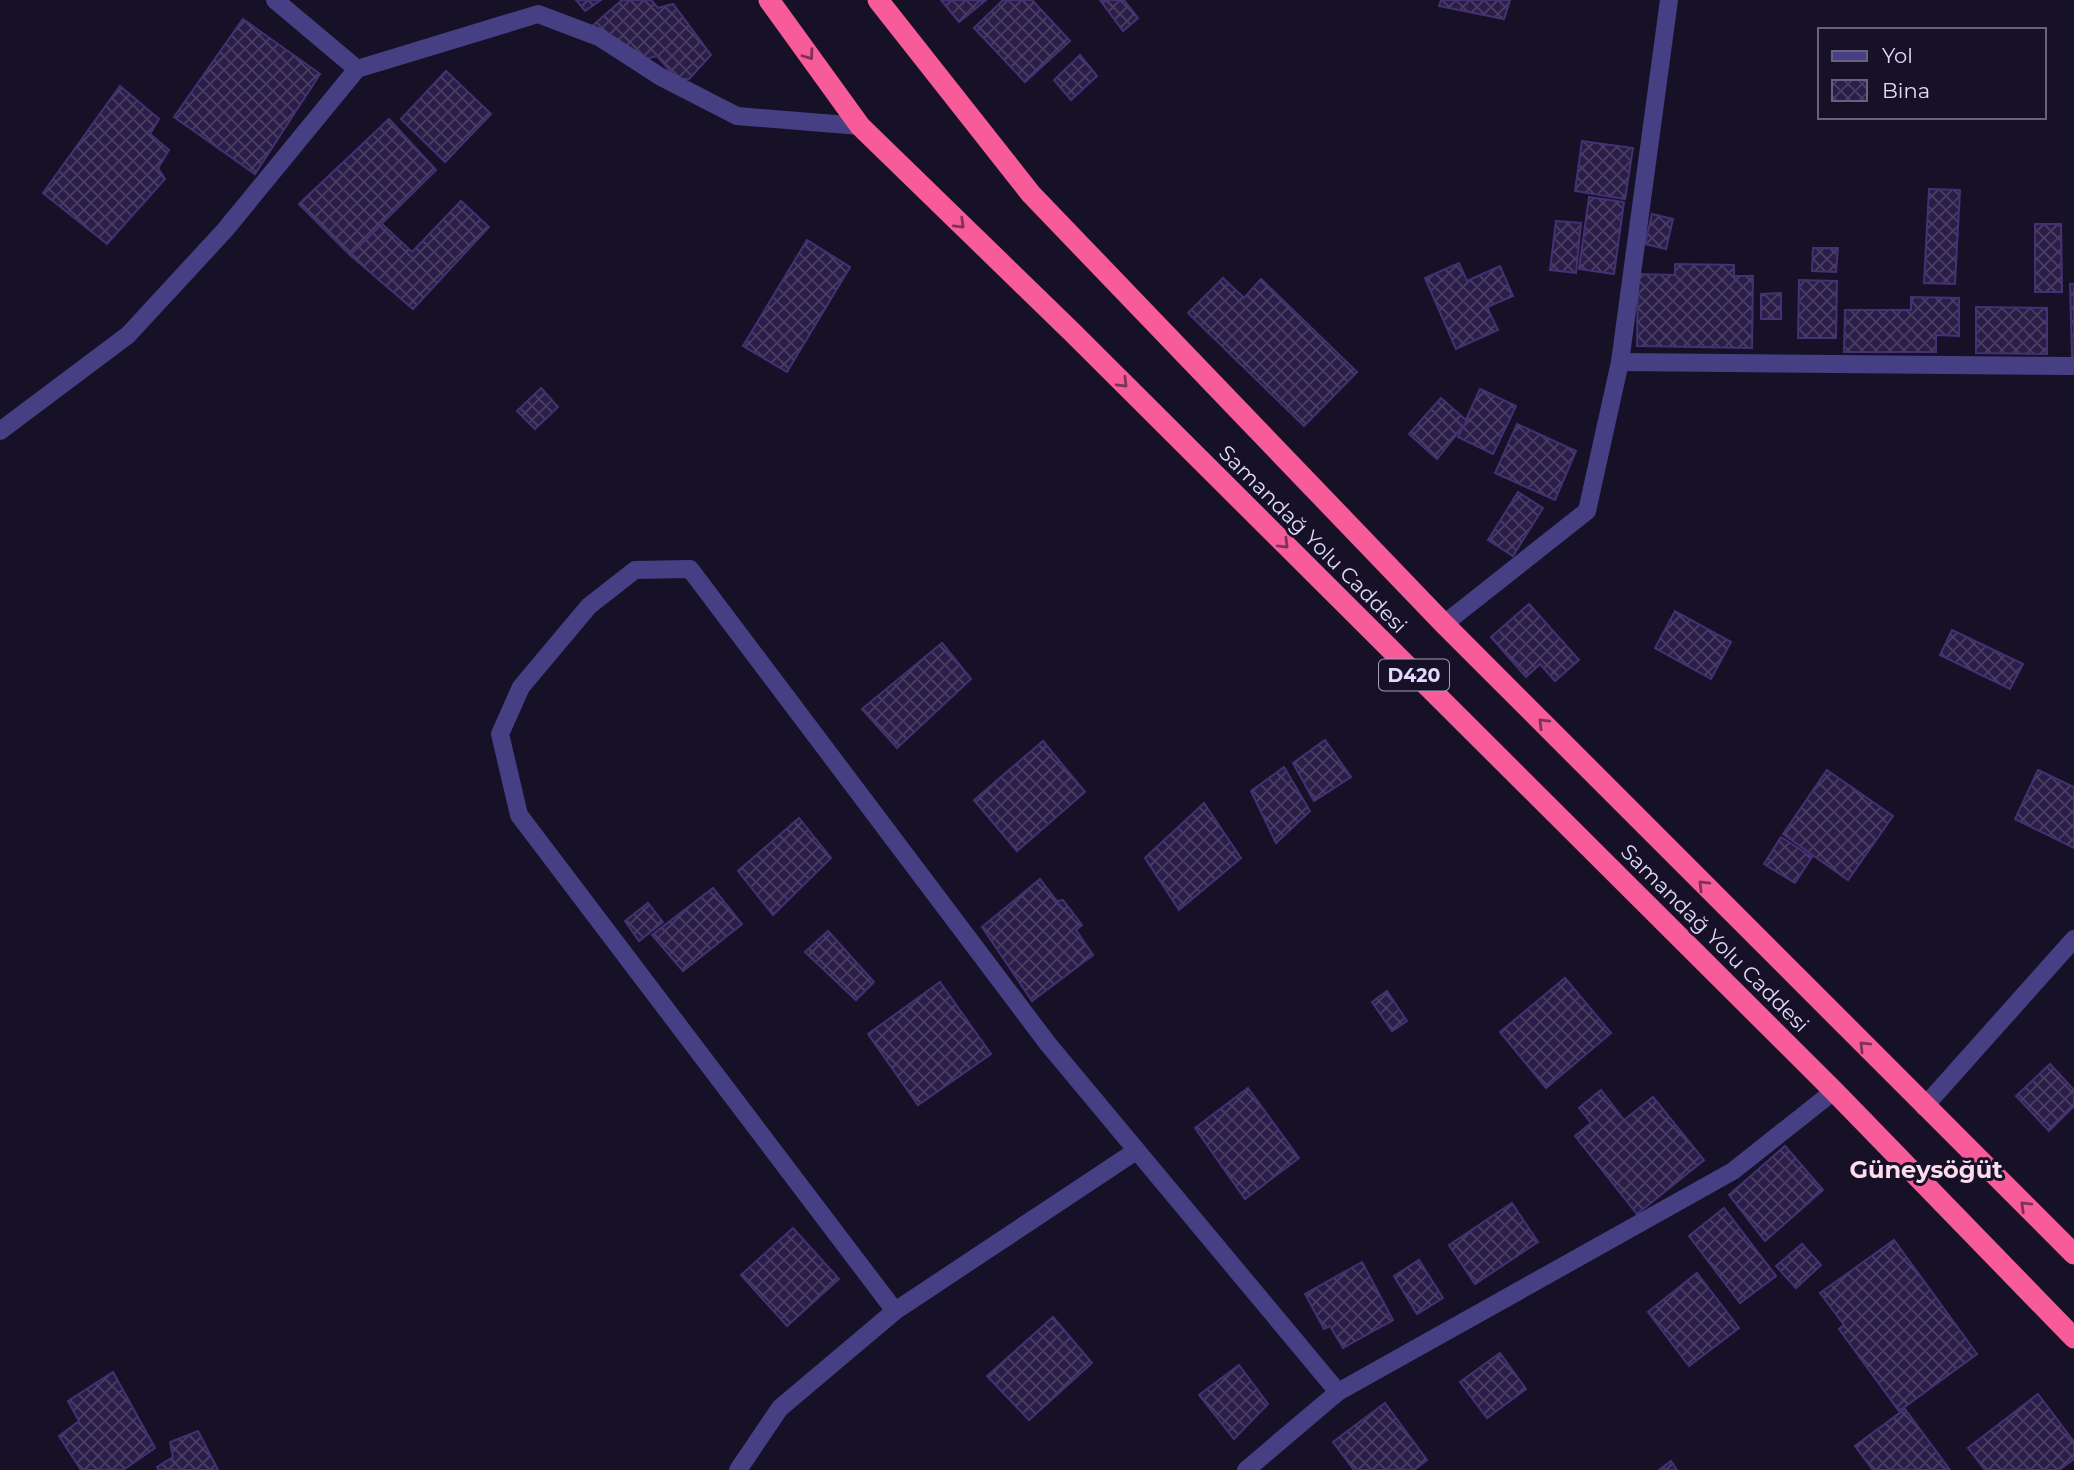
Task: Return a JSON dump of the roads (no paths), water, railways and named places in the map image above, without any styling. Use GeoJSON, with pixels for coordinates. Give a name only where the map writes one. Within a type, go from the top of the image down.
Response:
{"type":"FeatureCollection","features":[{"type":"Feature","properties":{"kind":"highway","name":"Samandağ Yolu Caddesi"},"geometry":{"type":"LineString","coordinates":[[769,0],[860,127],[1073,333],[1834,1091],[2074,1338]]}},
{"type":"Feature","properties":{"kind":"highway","name":"Samandağ Yolu Caddesi"},"geometry":{"type":"LineString","coordinates":[[878,0],[1031,194],[1444,624],[1924,1107],[2074,1254]]}},
{"type":"Feature","properties":{"kind":"street"},"geometry":{"type":"LineString","coordinates":[[275,0],[357,69]]}},
{"type":"Feature","properties":{"kind":"street"},"geometry":{"type":"LineString","coordinates":[[1444,624],[1587,512],[1620,362],[1669,0]]}},
{"type":"Feature","properties":{"kind":"street"},"geometry":{"type":"LineString","coordinates":[[0,431],[128,335],[225,230],[357,69],[538,14],[599,37],[662,77],[737,116],[860,127]]}},
{"type":"Feature","properties":{"kind":"street"},"geometry":{"type":"LineString","coordinates":[[1620,362],[2074,366]]}},
{"type":"Feature","properties":{"kind":"street"},"geometry":{"type":"LineString","coordinates":[[894,1311],[519,815],[500,734],[521,687],[589,606],[635,570],[690,569],[1048,1044],[1338,1392]]}},
{"type":"Feature","properties":{"kind":"street"},"geometry":{"type":"LineString","coordinates":[[1924,1107],[2074,939]]}},
{"type":"Feature","properties":{"kind":"street"},"geometry":{"type":"LineString","coordinates":[[1246,1470],[1338,1392],[1733,1171],[1834,1091]]}},
{"type":"Feature","properties":{"kind":"street"},"geometry":{"type":"LineString","coordinates":[[738,1470],[780,1408],[894,1311],[1136,1151]]}},
{"type":"Feature","properties":{"kind":"district","name":"Güneysöğüt"},"geometry":{"type":"Point","coordinates":[1926,1169]}}]}
